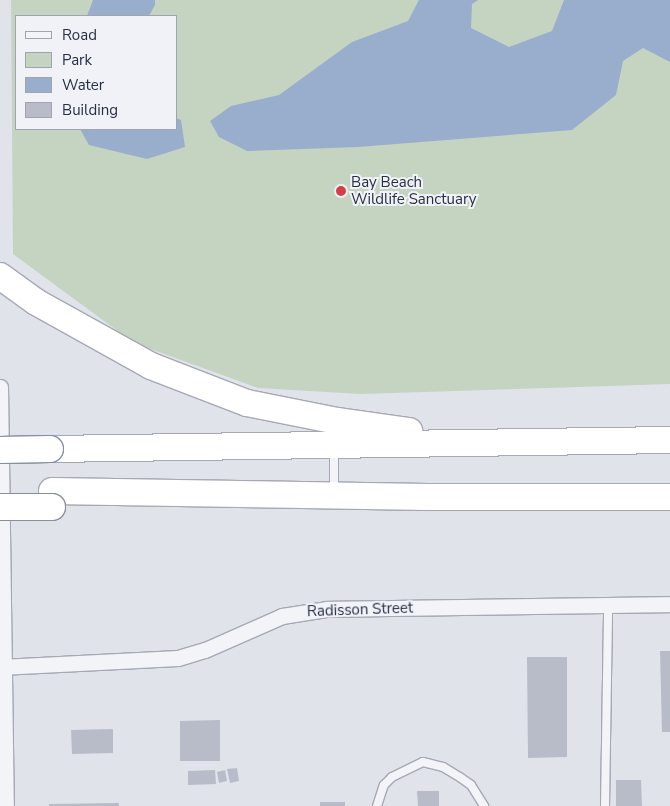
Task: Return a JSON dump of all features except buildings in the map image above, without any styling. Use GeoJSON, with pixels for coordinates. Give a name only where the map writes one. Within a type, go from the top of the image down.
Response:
{"type":"FeatureCollection","features":[{"type":"Feature","properties":{"kind":"highway"},"geometry":{"type":"LineString","coordinates":[[0,276],[36,302],[151,366],[247,403],[381,428],[512,442]]}},
{"type":"Feature","properties":{"kind":"highway"},"geometry":{"type":"LineString","coordinates":[[0,450],[670,440]]}},
{"type":"Feature","properties":{"kind":"highway"},"geometry":{"type":"LineString","coordinates":[[0,490],[52,499]]}},
{"type":"Feature","properties":{"kind":"highway"},"geometry":{"type":"LineString","coordinates":[[0,507],[52,499],[334,495],[670,497]]}},
{"type":"Feature","properties":{"kind":"street"},"geometry":{"type":"LineString","coordinates":[[0,387],[2,667],[6,806]]}},
{"type":"Feature","properties":{"kind":"street","name":"Radisson Street"},"geometry":{"type":"LineString","coordinates":[[2,667],[178,658],[205,650],[256,625],[305,612],[670,604]]}},
{"type":"Feature","properties":{"kind":"lane"},"geometry":{"type":"LineString","coordinates":[[334,446],[334,495]]}},
{"type":"Feature","properties":{"kind":"lane"},"geometry":{"type":"LineString","coordinates":[[606,806],[608,605]]}},
{"type":"Feature","properties":{"kind":"lane"},"geometry":{"type":"LineString","coordinates":[[378,806],[384,785],[392,777],[424,762],[443,766],[457,775],[470,785],[484,806]]}},
{"type":"Feature","properties":{"kind":"green space","name":"Bay Beach Wildlife Sanctuary"},"geometry":{"type":"Polygon","coordinates":[[[11,0],[670,0],[670,384],[361,394],[258,388],[134,343],[13,254],[11,0]]]}},
{"type":"Feature","properties":{"kind":"water"},"geometry":{"type":"Polygon","coordinates":[[[93,0],[155,0],[155,5],[150,15],[87,15],[93,0]]]}},
{"type":"Feature","properties":{"kind":"water"},"geometry":{"type":"Polygon","coordinates":[[[419,0],[478,0],[472,4],[471,28],[509,47],[552,31],[564,0],[670,0],[670,62],[643,48],[623,61],[616,95],[572,130],[358,147],[247,151],[219,137],[210,121],[231,106],[279,95],[352,42],[408,21],[419,0]]]}},
{"type":"Feature","properties":{"kind":"water"},"geometry":{"type":"Polygon","coordinates":[[[178,119],[181,120],[185,147],[147,159],[89,145],[81,130],[178,130],[178,119]]]}},
{"type":"Feature","properties":{"kind":"place","name":"Bay Beach Wildlife Sanctuary"},"geometry":{"type":"Point","coordinates":[341,191]}}]}
